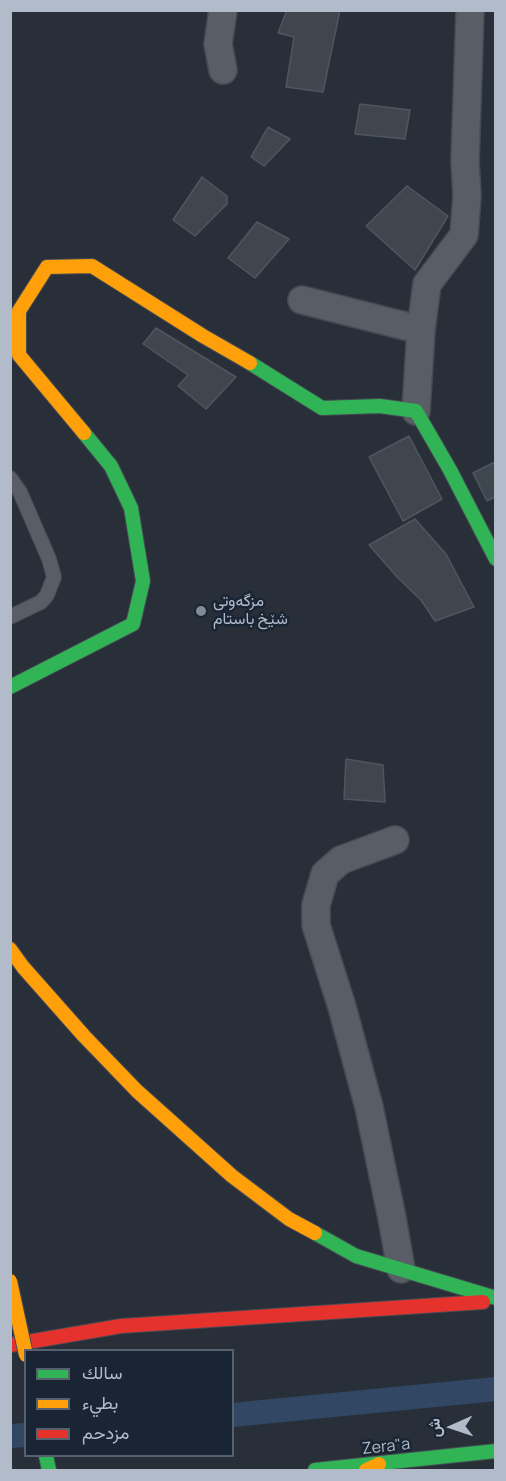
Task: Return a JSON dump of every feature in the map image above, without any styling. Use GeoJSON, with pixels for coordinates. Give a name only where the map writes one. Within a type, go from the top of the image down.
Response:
{"type":"FeatureCollection","features":[{"type":"Feature","properties":{"kind":"main road"},"geometry":{"type":"LineString","coordinates":[[10,687],[133,624],[143,581],[130,508],[111,466],[15,345],[19,311],[47,267],[92,266],[322,408],[380,406],[416,411],[450,470],[495,559]]}},
{"type":"Feature","properties":{"kind":"main road"},"geometry":{"type":"LineString","coordinates":[[10,949],[84,1036],[137,1091],[232,1176],[289,1219],[356,1256],[495,1300]]}},
{"type":"Feature","properties":{"kind":"main road"},"geometry":{"type":"LineString","coordinates":[[10,1281],[25,1349]]}},
{"type":"Feature","properties":{"kind":"main road"},"geometry":{"type":"LineString","coordinates":[[10,1344],[121,1326],[495,1300]]}},
{"type":"Feature","properties":{"kind":"main road","name":"Zera\"a"},"geometry":{"type":"LineString","coordinates":[[315,1470],[495,1451]]}},
{"type":"Feature","properties":{"kind":"main road"},"geometry":{"type":"LineString","coordinates":[[366,1470],[379,1464]]}},
{"type":"Feature","properties":{"kind":"street"},"geometry":{"type":"LineString","coordinates":[[223,10],[218,44],[223,70]]}},
{"type":"Feature","properties":{"kind":"street"},"geometry":{"type":"LineString","coordinates":[[416,411],[421,330],[427,284],[464,235],[467,196],[465,162],[470,10]]}},
{"type":"Feature","properties":{"kind":"street"},"geometry":{"type":"LineString","coordinates":[[302,300],[421,330]]}},
{"type":"Feature","properties":{"kind":"street"},"geometry":{"type":"LineString","coordinates":[[395,840],[341,860],[325,874],[316,905],[316,925],[342,1007],[369,1107],[401,1269]]}},
{"type":"Feature","properties":{"kind":"lane"},"geometry":{"type":"LineString","coordinates":[[10,478],[20,492],[45,549],[54,577],[47,595],[41,602],[10,616]]}},
{"type":"Feature","properties":{"kind":"building"},"geometry":{"type":"Polygon","coordinates":[[[287,10],[340,10],[323,92],[286,87],[294,37],[278,33],[287,10]]]}},
{"type":"Feature","properties":{"kind":"building"},"geometry":{"type":"Polygon","coordinates":[[[360,104],[410,110],[405,139],[355,134],[360,104]]]}},
{"type":"Feature","properties":{"kind":"building"},"geometry":{"type":"Polygon","coordinates":[[[268,127],[290,139],[264,166],[251,157],[268,127]]]}},
{"type":"Feature","properties":{"kind":"building"},"geometry":{"type":"Polygon","coordinates":[[[202,177],[227,196],[227,204],[195,236],[173,220],[202,177]]]}},
{"type":"Feature","properties":{"kind":"building"},"geometry":{"type":"Polygon","coordinates":[[[407,186],[448,216],[415,270],[366,226],[407,186]]]}},
{"type":"Feature","properties":{"kind":"building"},"geometry":{"type":"Polygon","coordinates":[[[257,222],[289,239],[255,278],[228,258],[257,222]]]}},
{"type":"Feature","properties":{"kind":"building"},"geometry":{"type":"Polygon","coordinates":[[[156,328],[236,377],[206,409],[178,386],[188,375],[143,344],[156,328]]]}},
{"type":"Feature","properties":{"kind":"building"},"geometry":{"type":"Polygon","coordinates":[[[409,436],[442,499],[403,521],[369,457],[409,436]]]}},
{"type":"Feature","properties":{"kind":"building"},"geometry":{"type":"Polygon","coordinates":[[[495,462],[495,497],[487,501],[473,473],[495,462]]]}},
{"type":"Feature","properties":{"kind":"building"},"geometry":{"type":"Polygon","coordinates":[[[415,519],[446,554],[474,607],[435,621],[421,600],[369,545],[415,519]]]}},
{"type":"Feature","properties":{"kind":"building"},"geometry":{"type":"Polygon","coordinates":[[[346,759],[383,765],[385,802],[344,799],[346,759]]]}},
{"type":"Feature","properties":{"kind":"waterway"},"geometry":{"type":"LineString","coordinates":[[234,1415],[496,1389]]}},
{"type":"Feature","properties":{"kind":"waterway"},"geometry":{"type":"LineString","coordinates":[[10,1436],[24,1435]]}},
{"type":"Feature","properties":{"kind":"traffic: fast"},"geometry":{"type":"LineString","coordinates":[[250,363],[322,408],[380,406],[416,411],[450,470],[496,559]]}},
{"type":"Feature","properties":{"kind":"traffic: fast"},"geometry":{"type":"LineString","coordinates":[[10,687],[133,624],[143,581],[131,508],[111,466],[84,433]]}},
{"type":"Feature","properties":{"kind":"traffic: fast"},"geometry":{"type":"LineString","coordinates":[[315,1233],[356,1256],[496,1298]]}},
{"type":"Feature","properties":{"kind":"traffic: fast"},"geometry":{"type":"LineString","coordinates":[[315,1470],[496,1451]]}},
{"type":"Feature","properties":{"kind":"traffic: fast"},"geometry":{"type":"LineString","coordinates":[[46,1457],[49,1470]]}},
{"type":"Feature","properties":{"kind":"traffic: slow"},"geometry":{"type":"LineString","coordinates":[[84,433],[19,355],[19,311],[47,267],[92,266],[250,363]]}},
{"type":"Feature","properties":{"kind":"traffic: slow"},"geometry":{"type":"LineString","coordinates":[[10,949],[84,1036],[137,1091],[232,1176],[289,1219],[315,1233]]}},
{"type":"Feature","properties":{"kind":"traffic: slow"},"geometry":{"type":"LineString","coordinates":[[10,1281],[25,1349]]}},
{"type":"Feature","properties":{"kind":"traffic: slow"},"geometry":{"type":"LineString","coordinates":[[366,1470],[379,1464]]}},
{"type":"Feature","properties":{"kind":"traffic: jam"},"geometry":{"type":"LineString","coordinates":[[10,1345],[121,1326],[483,1302]]}},
{"type":"Feature","properties":{"kind":"place","name":"مزگەوتی شێخ باستام"},"geometry":{"type":"Point","coordinates":[201,611]}}]}
